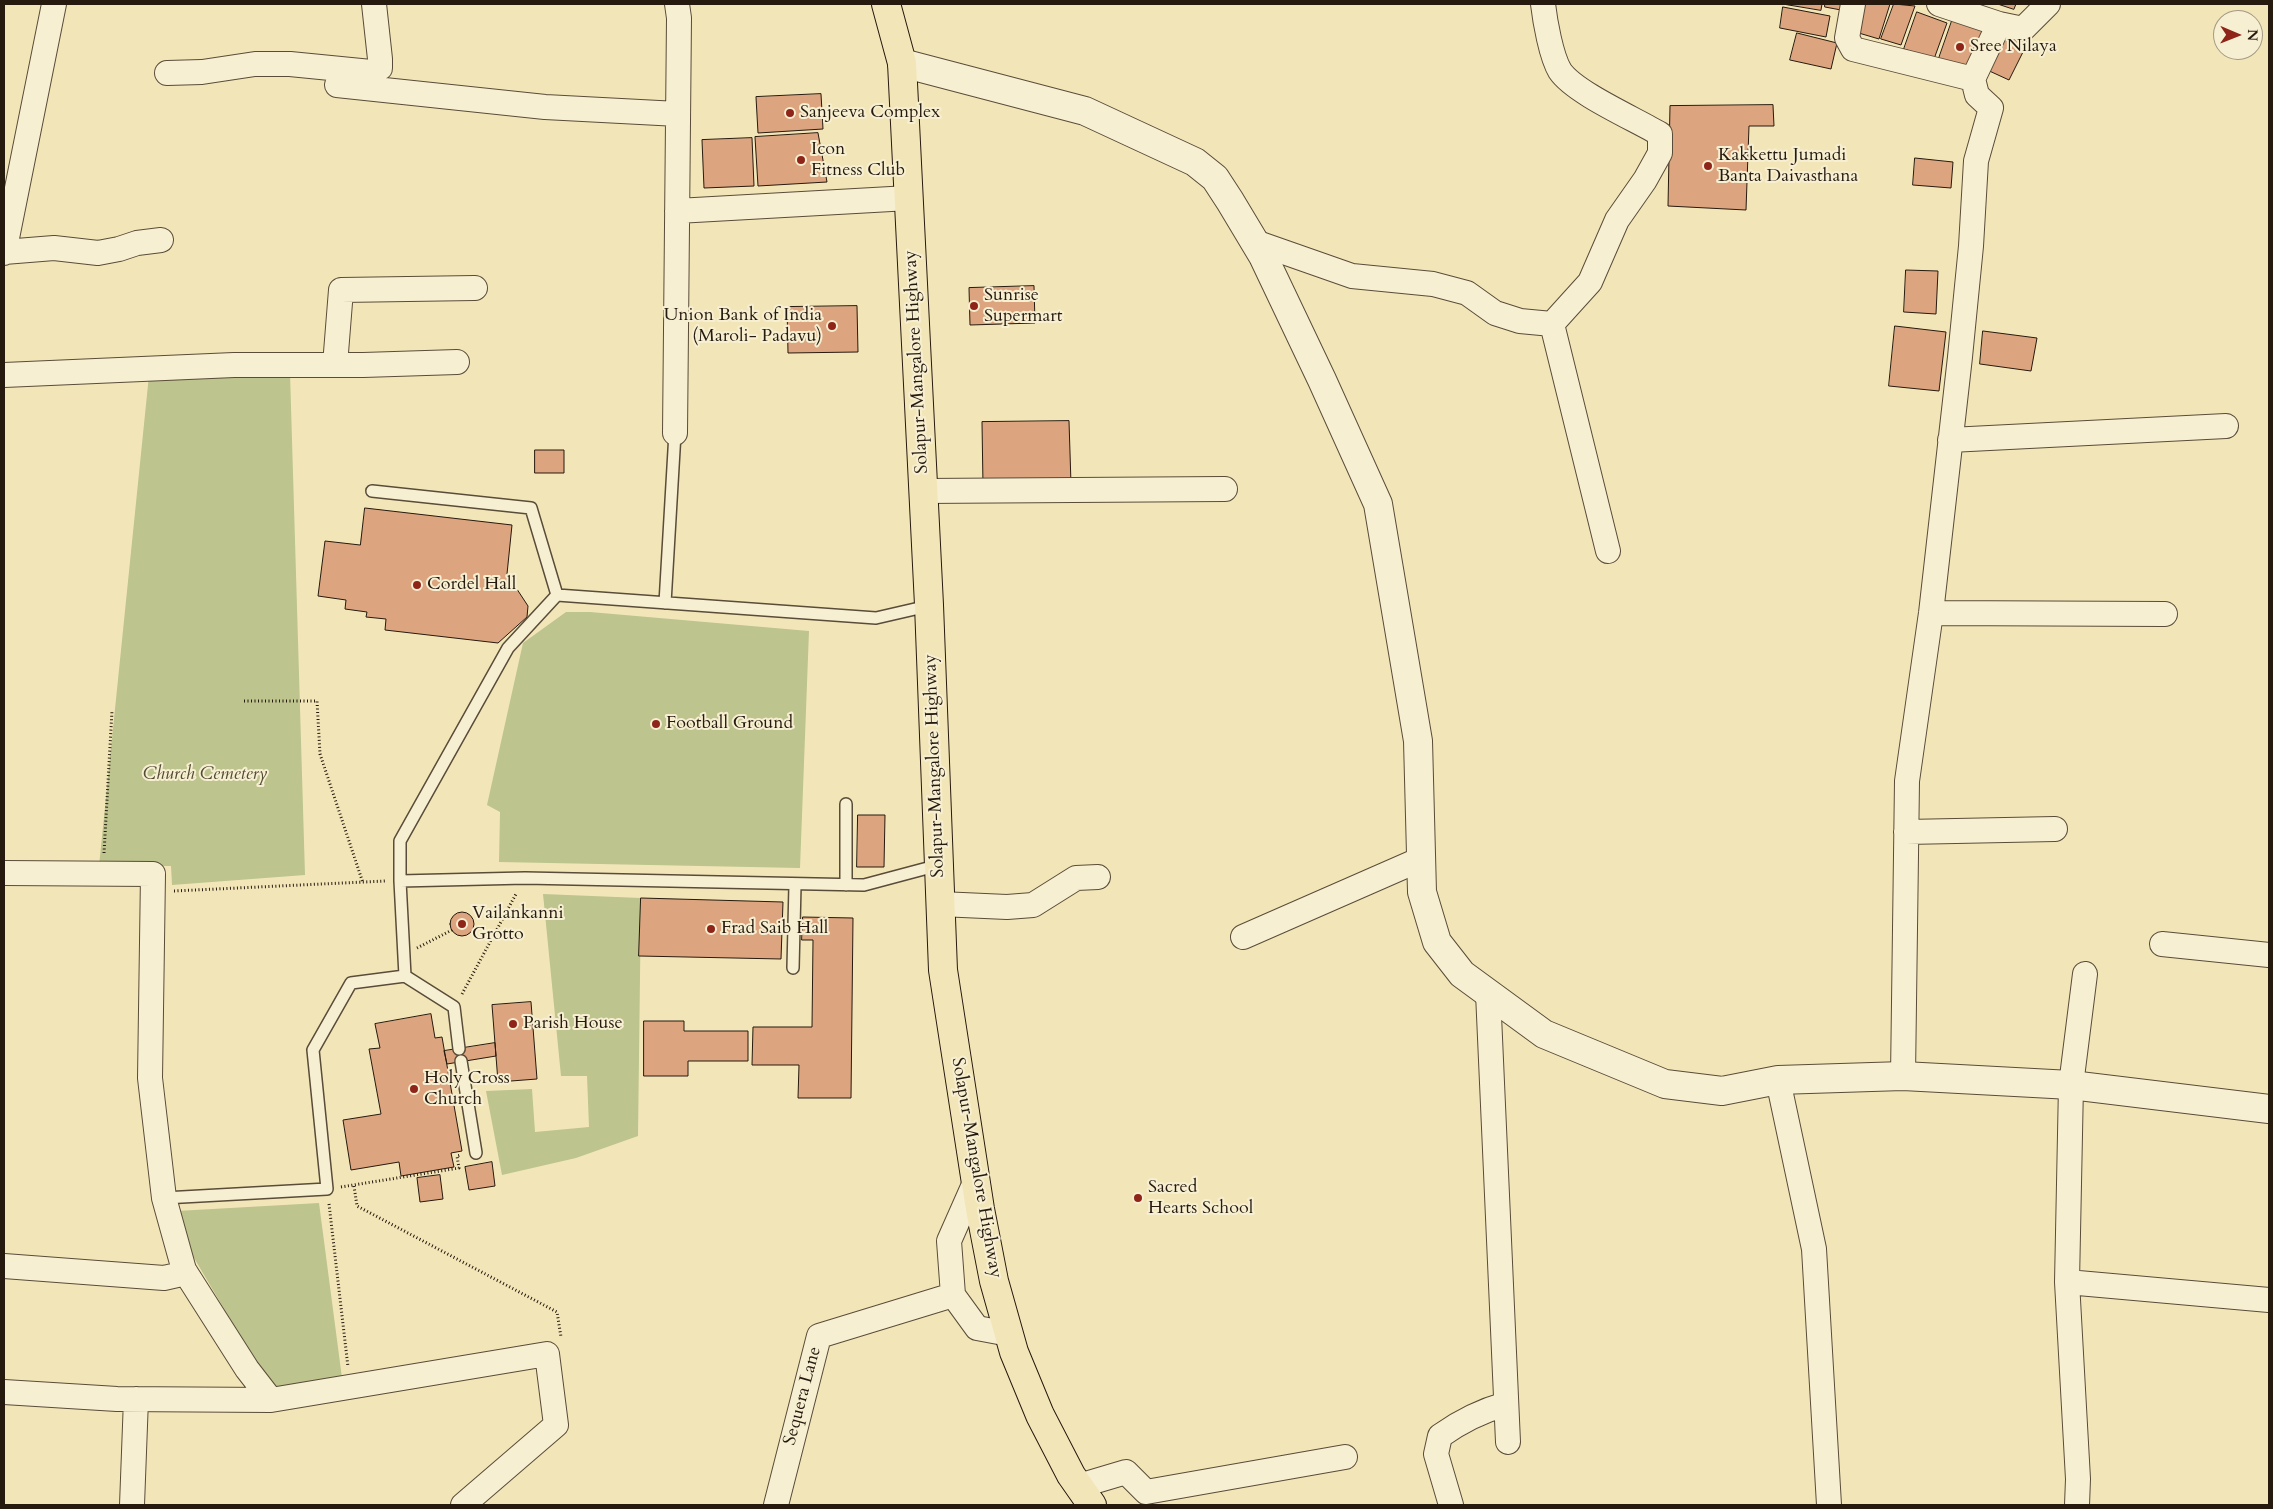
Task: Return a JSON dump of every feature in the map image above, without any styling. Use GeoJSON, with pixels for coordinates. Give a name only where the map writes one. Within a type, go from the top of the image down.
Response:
{"type":"FeatureCollection","features":[{"type":"Feature","properties":{"kind":"highway","name":"Solapur-Mangalore Highway"},"geometry":{"type":"LineString","coordinates":[[886,4],[902,63],[924,491],[943,970],[994,1281],[1014,1352],[1040,1415],[1086,1496]]}},
{"type":"Feature","properties":{"kind":"street"},"geometry":{"type":"LineString","coordinates":[[54,4],[4,252],[54,248],[98,253],[137,243],[161,240]]}},
{"type":"Feature","properties":{"kind":"street"},"geometry":{"type":"LineString","coordinates":[[167,73],[202,72],[255,64],[290,64],[371,72],[380,68],[374,4]]}},
{"type":"Feature","properties":{"kind":"street"},"geometry":{"type":"LineString","coordinates":[[675,433],[679,18],[677,4]]}},
{"type":"Feature","properties":{"kind":"street"},"geometry":{"type":"LineString","coordinates":[[1543,4],[1546,27],[1560,70],[1578,89],[1660,134],[1660,153],[1645,180],[1617,220],[1590,282],[1552,324]]}},
{"type":"Feature","properties":{"kind":"street"},"geometry":{"type":"LineString","coordinates":[[1853,4],[1847,38],[1853,49],[1973,79]]}},
{"type":"Feature","properties":{"kind":"street"},"geometry":{"type":"LineString","coordinates":[[1939,4],[1999,24],[2023,29],[2048,4]]}},
{"type":"Feature","properties":{"kind":"street"},"geometry":{"type":"LineString","coordinates":[[1903,1076],[1907,781],[1931,613],[1971,246],[1976,161],[1992,108],[1977,95],[1973,79],[1999,24]]}},
{"type":"Feature","properties":{"kind":"street"},"geometry":{"type":"LineString","coordinates":[[902,63],[1084,111],[1195,162],[1215,178],[1263,256],[1318,371],[1378,504],[1418,741],[1422,892],[1438,942],[1462,974],[1488,994],[1544,1034],[1664,1084],[1722,1091],[1778,1080],[1903,1076],[2071,1085],[2269,1109]]}},
{"type":"Feature","properties":{"kind":"street"},"geometry":{"type":"LineString","coordinates":[[337,85],[545,107],[678,114]]}},
{"type":"Feature","properties":{"kind":"street"},"geometry":{"type":"LineString","coordinates":[[677,211],[909,198]]}},
{"type":"Feature","properties":{"kind":"street"},"geometry":{"type":"LineString","coordinates":[[1255,242],[1352,276],[1433,284],[1467,293],[1503,316],[1520,321],[1552,324]]}},
{"type":"Feature","properties":{"kind":"street"},"geometry":{"type":"LineString","coordinates":[[335,365],[341,290],[475,288]]}},
{"type":"Feature","properties":{"kind":"street"},"geometry":{"type":"LineString","coordinates":[[1552,324],[1608,551]]}},
{"type":"Feature","properties":{"kind":"street"},"geometry":{"type":"LineString","coordinates":[[4,376],[234,365],[457,362]]}},
{"type":"Feature","properties":{"kind":"street"},"geometry":{"type":"LineString","coordinates":[[1950,440],[2226,426]]}},
{"type":"Feature","properties":{"kind":"street"},"geometry":{"type":"LineString","coordinates":[[924,491],[1225,489]]}},
{"type":"Feature","properties":{"kind":"street"},"geometry":{"type":"LineString","coordinates":[[1931,613],[2165,614]]}},
{"type":"Feature","properties":{"kind":"street"},"geometry":{"type":"LineString","coordinates":[[1906,832],[2055,829]]}},
{"type":"Feature","properties":{"kind":"street"},"geometry":{"type":"LineString","coordinates":[[1243,937],[1421,859]]}},
{"type":"Feature","properties":{"kind":"street"},"geometry":{"type":"LineString","coordinates":[[4,873],[153,874],[150,1078],[164,1198],[186,1273],[247,1369],[271,1400]]}},
{"type":"Feature","properties":{"kind":"street"},"geometry":{"type":"LineString","coordinates":[[940,904],[1007,907],[1033,905],[1076,878],[1098,877]]}},
{"type":"Feature","properties":{"kind":"street"},"geometry":{"type":"LineString","coordinates":[[2162,944],[2269,955]]}},
{"type":"Feature","properties":{"kind":"street"},"geometry":{"type":"LineString","coordinates":[[2077,1505],[2078,1479],[2067,1282],[2071,1085],[2085,974]]}},
{"type":"Feature","properties":{"kind":"street"},"geometry":{"type":"LineString","coordinates":[[1488,994],[1508,1442]]}},
{"type":"Feature","properties":{"kind":"street"},"geometry":{"type":"LineString","coordinates":[[1778,1080],[1814,1249],[1829,1505]]}},
{"type":"Feature","properties":{"kind":"street"},"geometry":{"type":"LineString","coordinates":[[976,1180],[949,1240],[953,1296],[978,1328],[1009,1334]]}},
{"type":"Feature","properties":{"kind":"street"},"geometry":{"type":"LineString","coordinates":[[4,1266],[164,1278],[186,1273]]}},
{"type":"Feature","properties":{"kind":"street"},"geometry":{"type":"LineString","coordinates":[[2067,1282],[2269,1300]]}},
{"type":"Feature","properties":{"kind":"street","name":"Sequera Lane"},"geometry":{"type":"LineString","coordinates":[[776,1505],[819,1336],[953,1296]]}},
{"type":"Feature","properties":{"kind":"street"},"geometry":{"type":"LineString","coordinates":[[4,1392],[136,1399],[271,1400],[547,1354],[556,1425],[463,1505]]}},
{"type":"Feature","properties":{"kind":"street"},"geometry":{"type":"LineString","coordinates":[[132,1505],[136,1399]]}},
{"type":"Feature","properties":{"kind":"street"},"geometry":{"type":"LineString","coordinates":[[1451,1505],[1436,1454],[1440,1436],[1481,1411],[1506,1404]]}},
{"type":"Feature","properties":{"kind":"street"},"geometry":{"type":"LineString","coordinates":[[1086,1496],[1126,1472],[1146,1492],[1345,1457]]}},
{"type":"Feature","properties":{"kind":"lane"},"geometry":{"type":"LineString","coordinates":[[665,603],[675,433]]}},
{"type":"Feature","properties":{"kind":"lane"},"geometry":{"type":"LineString","coordinates":[[372,491],[531,508],[558,595]]}},
{"type":"Feature","properties":{"kind":"lane"},"geometry":{"type":"LineString","coordinates":[[558,595],[876,618],[929,605]]}},
{"type":"Feature","properties":{"kind":"lane"},"geometry":{"type":"LineString","coordinates":[[406,976],[400,881],[400,841],[508,648],[558,595]]}},
{"type":"Feature","properties":{"kind":"lane"},"geometry":{"type":"LineString","coordinates":[[846,804],[846,885]]}},
{"type":"Feature","properties":{"kind":"lane"},"geometry":{"type":"LineString","coordinates":[[400,881],[525,878],[864,885],[939,865]]}},
{"type":"Feature","properties":{"kind":"lane"},"geometry":{"type":"LineString","coordinates":[[793,968],[795,885]]}},
{"type":"Feature","properties":{"kind":"lane"},"geometry":{"type":"LineString","coordinates":[[164,1198],[327,1189],[313,1050],[351,983],[406,976],[454,1007],[460,1049]]}},
{"type":"Feature","properties":{"kind":"lane"},"geometry":{"type":"LineString","coordinates":[[461,1061],[476,1152]]}},
{"type":"Feature","properties":{"kind":"path"},"geometry":{"type":"LineString","coordinates":[[244,701],[317,701],[320,754],[362,883]]}},
{"type":"Feature","properties":{"kind":"path"},"geometry":{"type":"LineString","coordinates":[[104,857],[112,711]]}},
{"type":"Feature","properties":{"kind":"path"},"geometry":{"type":"LineString","coordinates":[[454,1007],[525,878]]}},
{"type":"Feature","properties":{"kind":"path"},"geometry":{"type":"LineString","coordinates":[[153,891],[400,881]]}},
{"type":"Feature","properties":{"kind":"path"},"geometry":{"type":"LineString","coordinates":[[404,955],[452,930]]}},
{"type":"Feature","properties":{"kind":"path"},"geometry":{"type":"LineString","coordinates":[[350,1387],[327,1189],[459,1168],[457,1156],[476,1152]]}},
{"type":"Feature","properties":{"kind":"path"},"geometry":{"type":"LineString","coordinates":[[354,1186],[357,1206],[557,1312],[563,1352],[547,1354]]}},
{"type":"Feature","properties":{"kind":"green space","name":"Church Cemetery"},"geometry":{"type":"Polygon","coordinates":[[[290,373],[305,875],[172,885],[171,866],[99,866],[149,375],[290,373]]]}},
{"type":"Feature","properties":{"kind":"green space","name":"Football Ground"},"geometry":{"type":"Polygon","coordinates":[[[566,612],[590,612],[809,631],[800,868],[499,862],[500,812],[487,805],[523,643],[566,612]]]}},
{"type":"Feature","properties":{"kind":"green space"},"geometry":{"type":"Polygon","coordinates":[[[543,894],[641,898],[638,1136],[576,1158],[502,1175],[486,1091],[532,1089],[535,1132],[589,1127],[587,1076],[561,1076],[543,894]]]}},
{"type":"Feature","properties":{"kind":"green space"},"geometry":{"type":"Polygon","coordinates":[[[319,1203],[342,1378],[274,1394],[180,1234],[177,1211],[319,1203]]]}},
{"type":"Feature","properties":{"kind":"building"},"geometry":{"type":"Polygon","coordinates":[[[1783,4],[1822,4],[1821,10],[1783,4]]]}},
{"type":"Feature","properties":{"kind":"building"},"geometry":{"type":"Polygon","coordinates":[[[1825,4],[1842,4],[1841,10],[1825,7],[1825,4]]]}},
{"type":"Feature","properties":{"kind":"building"},"geometry":{"type":"Polygon","coordinates":[[[1860,4],[1890,4],[1879,39],[1852,31],[1860,4]]]}},
{"type":"Feature","properties":{"kind":"building"},"geometry":{"type":"Polygon","coordinates":[[[1894,4],[1915,6],[1901,45],[1881,39],[1894,4]]]}},
{"type":"Feature","properties":{"kind":"building"},"geometry":{"type":"Polygon","coordinates":[[[1998,4],[2016,4],[2014,9],[1998,4]]]}},
{"type":"Feature","properties":{"kind":"building"},"geometry":{"type":"Polygon","coordinates":[[[1783,7],[1830,16],[1826,37],[1780,28],[1783,7]]]}},
{"type":"Feature","properties":{"kind":"building"},"geometry":{"type":"Polygon","coordinates":[[[1917,12],[1947,23],[1934,59],[1904,49],[1917,12]]]}},
{"type":"Feature","properties":{"kind":"building","name":"Sree Nilaya"},"geometry":{"type":"Polygon","coordinates":[[[1953,18],[1984,29],[1967,75],[1937,64],[1953,18]]]}},
{"type":"Feature","properties":{"kind":"building"},"geometry":{"type":"Polygon","coordinates":[[[2004,31],[2028,42],[2009,80],[1985,69],[2004,31]]]}},
{"type":"Feature","properties":{"kind":"building"},"geometry":{"type":"Polygon","coordinates":[[[1797,33],[1837,43],[1831,69],[1790,60],[1797,33]]]}},
{"type":"Feature","properties":{"kind":"building","name":"Sanjeeva Complex"},"geometry":{"type":"Polygon","coordinates":[[[821,94],[823,129],[758,133],[756,97],[821,94]]]}},
{"type":"Feature","properties":{"kind":"building","name":"Kakkettu Jumadi Banta Daivasthana"},"geometry":{"type":"Polygon","coordinates":[[[1773,105],[1774,126],[1749,126],[1746,210],[1668,206],[1670,106],[1773,105]]]}},
{"type":"Feature","properties":{"kind":"building"},"geometry":{"type":"Polygon","coordinates":[[[818,133],[827,182],[758,186],[755,137],[818,133]]]}},
{"type":"Feature","properties":{"kind":"building"},"geometry":{"type":"Polygon","coordinates":[[[752,138],[754,186],[704,188],[702,140],[752,138]]]}},
{"type":"Feature","properties":{"kind":"building"},"geometry":{"type":"Polygon","coordinates":[[[1915,158],[1953,162],[1951,188],[1913,185],[1915,158]]]}},
{"type":"Feature","properties":{"kind":"building"},"geometry":{"type":"Polygon","coordinates":[[[1906,270],[1938,271],[1936,314],[1904,312],[1906,270]]]}},
{"type":"Feature","properties":{"kind":"building"},"geometry":{"type":"Polygon","coordinates":[[[1034,286],[1035,323],[970,325],[969,288],[1034,286]]]}},
{"type":"Feature","properties":{"kind":"building"},"geometry":{"type":"Polygon","coordinates":[[[857,306],[858,352],[788,353],[787,307],[857,306]]]}},
{"type":"Feature","properties":{"kind":"building"},"geometry":{"type":"Polygon","coordinates":[[[1895,326],[1946,332],[1939,391],[1889,386],[1895,326]]]}},
{"type":"Feature","properties":{"kind":"building"},"geometry":{"type":"Polygon","coordinates":[[[1983,331],[2037,338],[2031,371],[1980,364],[1983,331]]]}},
{"type":"Feature","properties":{"kind":"building"},"geometry":{"type":"Polygon","coordinates":[[[1069,421],[1071,484],[983,486],[982,422],[1069,421]]]}},
{"type":"Feature","properties":{"kind":"building"},"geometry":{"type":"Polygon","coordinates":[[[535,450],[564,450],[564,473],[535,473],[535,450]]]}},
{"type":"Feature","properties":{"kind":"building","name":"Cordel Hall"},"geometry":{"type":"Polygon","coordinates":[[[365,508],[512,525],[507,574],[528,606],[527,617],[498,643],[385,630],[386,619],[366,617],[367,612],[345,609],[346,600],[318,596],[325,541],[360,545],[365,508]]]}},
{"type":"Feature","properties":{"kind":"building"},"geometry":{"type":"Polygon","coordinates":[[[858,815],[885,815],[884,867],[857,867],[858,815]]]}},
{"type":"Feature","properties":{"kind":"building","name":"Frad Saib Hall"},"geometry":{"type":"Polygon","coordinates":[[[641,898],[783,902],[781,959],[639,956],[641,898]]]}},
{"type":"Feature","properties":{"kind":"building","name":"Vailankanni Grotto"},"geometry":{"type":"Polygon","coordinates":[[[462,912],[471,915],[474,924],[471,933],[462,936],[453,933],[450,924],[453,915],[462,912]]]}},
{"type":"Feature","properties":{"kind":"building"},"geometry":{"type":"Polygon","coordinates":[[[803,917],[853,918],[851,1098],[798,1098],[799,1065],[752,1065],[753,1027],[812,1027],[813,940],[802,940],[803,917]]]}},
{"type":"Feature","properties":{"kind":"building","name":"Parish House"},"geometry":{"type":"Polygon","coordinates":[[[531,1002],[537,1079],[498,1082],[492,1005],[531,1002]]]}},
{"type":"Feature","properties":{"kind":"building","name":"Holy Cross Church"},"geometry":{"type":"Polygon","coordinates":[[[431,1014],[435,1038],[442,1037],[462,1151],[451,1153],[454,1167],[401,1176],[399,1162],[351,1170],[343,1120],[381,1114],[369,1049],[380,1048],[375,1024],[431,1014]]]}},
{"type":"Feature","properties":{"kind":"building"},"geometry":{"type":"Polygon","coordinates":[[[644,1021],[684,1021],[684,1031],[748,1031],[748,1061],[688,1061],[688,1076],[644,1076],[644,1021]]]}},
{"type":"Feature","properties":{"kind":"building"},"geometry":{"type":"Polygon","coordinates":[[[495,1043],[496,1056],[447,1064],[444,1051],[495,1043]]]}},
{"type":"Feature","properties":{"kind":"building"},"geometry":{"type":"Polygon","coordinates":[[[492,1162],[495,1186],[469,1190],[465,1167],[492,1162]]]}},
{"type":"Feature","properties":{"kind":"building"},"geometry":{"type":"Polygon","coordinates":[[[440,1175],[443,1199],[420,1202],[417,1178],[440,1175]]]}},
{"type":"Feature","properties":{"kind":"place","name":"Sree Nilaya"},"geometry":{"type":"Point","coordinates":[1960,47]}},
{"type":"Feature","properties":{"kind":"place","name":"Sanjeeva Complex"},"geometry":{"type":"Point","coordinates":[790,113]}},
{"type":"Feature","properties":{"kind":"place","name":"Icon Fitness Club"},"geometry":{"type":"Point","coordinates":[801,160]}},
{"type":"Feature","properties":{"kind":"place","name":"Kakkettu Jumadi Banta Daivasthana"},"geometry":{"type":"Point","coordinates":[1708,166]}},
{"type":"Feature","properties":{"kind":"place","name":"Sunrise Supermart"},"geometry":{"type":"Point","coordinates":[974,306]}},
{"type":"Feature","properties":{"kind":"place","name":"Union Bank of India (Maroli- Padavu)"},"geometry":{"type":"Point","coordinates":[832,326]}},
{"type":"Feature","properties":{"kind":"place","name":"Cordel Hall"},"geometry":{"type":"Point","coordinates":[417,585]}},
{"type":"Feature","properties":{"kind":"place","name":"Football Ground"},"geometry":{"type":"Point","coordinates":[656,724]}},
{"type":"Feature","properties":{"kind":"place","name":"Vailankanni Grotto"},"geometry":{"type":"Point","coordinates":[462,924]}},
{"type":"Feature","properties":{"kind":"place","name":"Frad Saib Hall"},"geometry":{"type":"Point","coordinates":[711,929]}},
{"type":"Feature","properties":{"kind":"place","name":"Parish House"},"geometry":{"type":"Point","coordinates":[513,1024]}},
{"type":"Feature","properties":{"kind":"place","name":"Holy Cross Church"},"geometry":{"type":"Point","coordinates":[414,1089]}},
{"type":"Feature","properties":{"kind":"place","name":"Sacred Hearts School"},"geometry":{"type":"Point","coordinates":[1138,1198]}}]}
